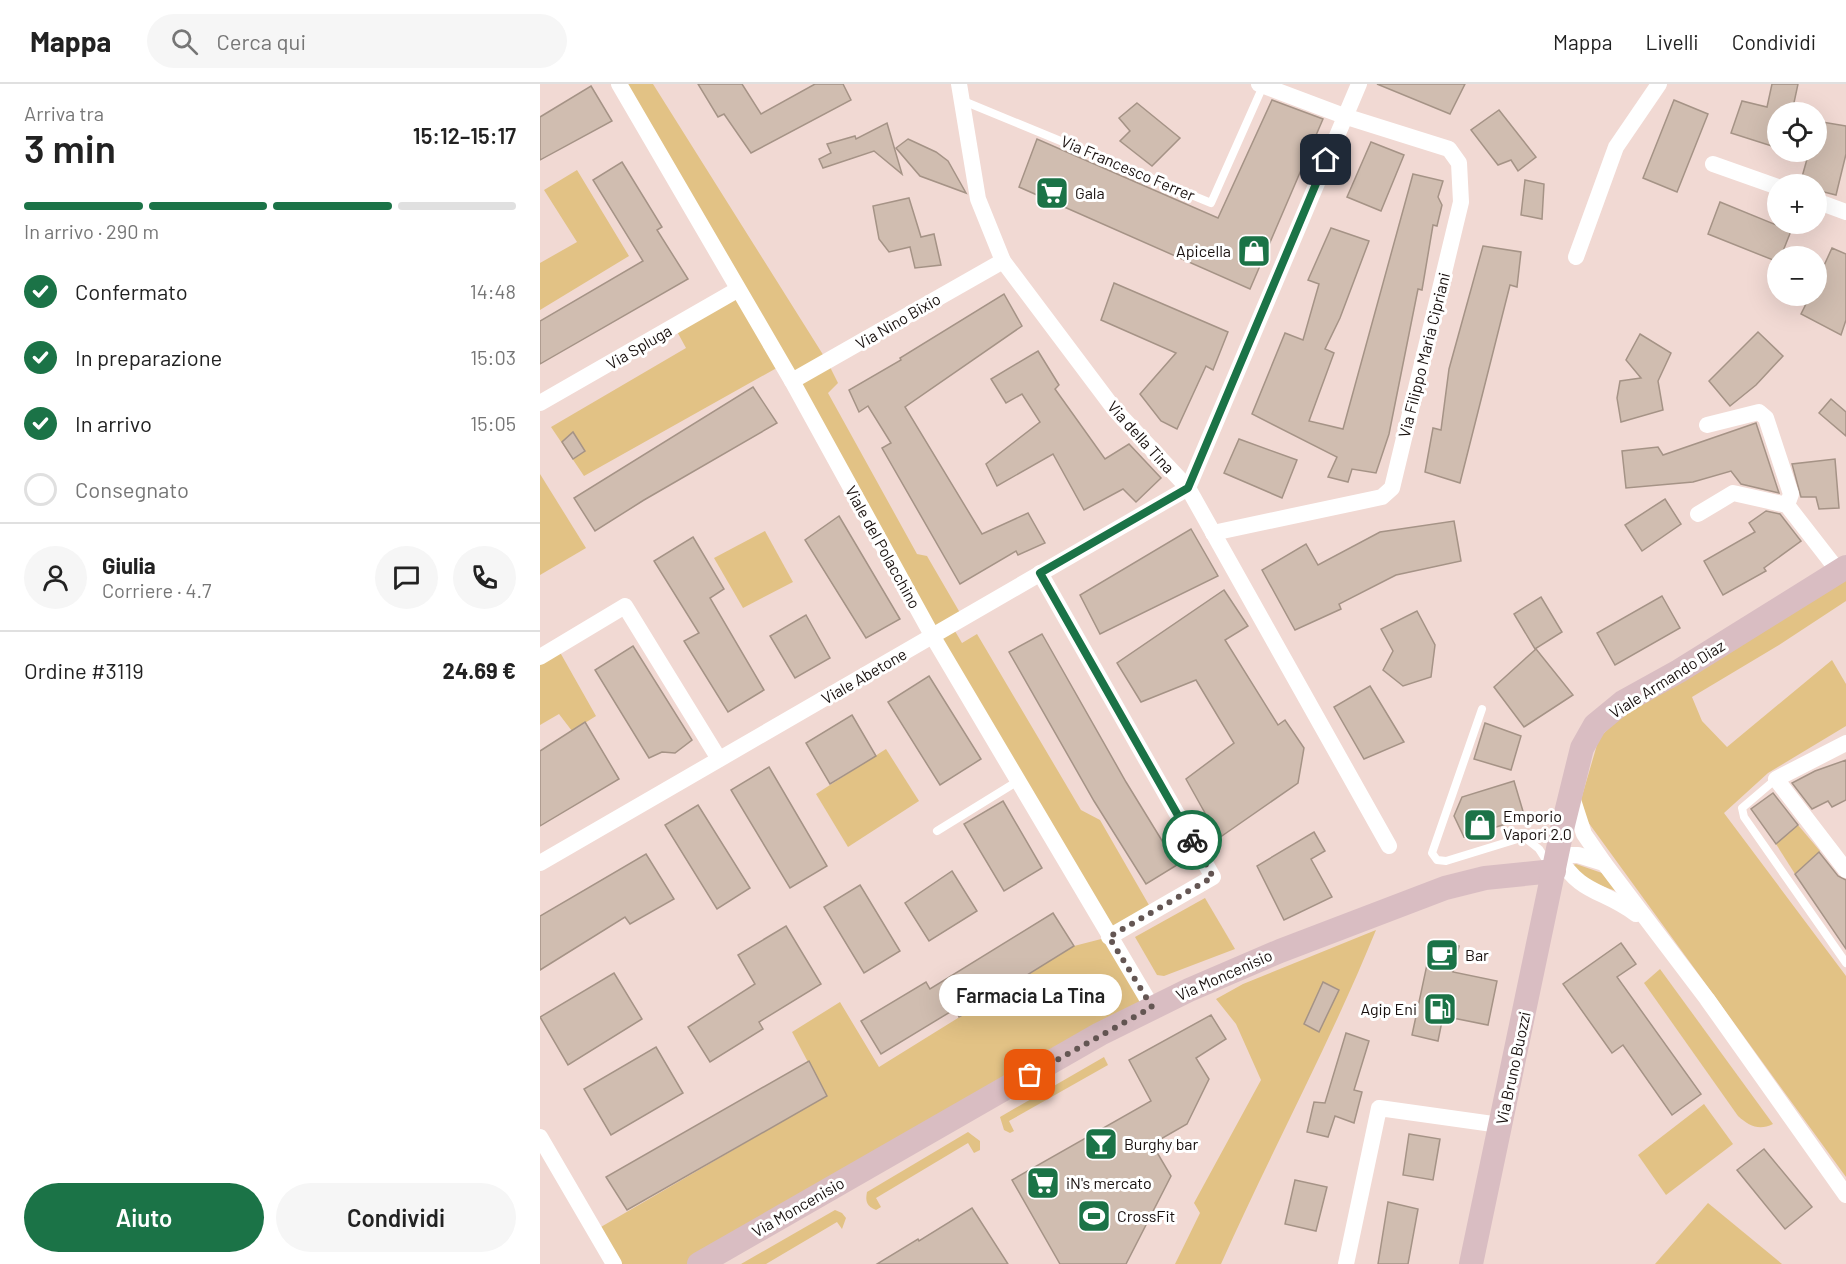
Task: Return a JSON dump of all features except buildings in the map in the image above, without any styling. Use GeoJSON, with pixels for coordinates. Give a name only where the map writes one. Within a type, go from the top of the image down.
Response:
{"type":"FeatureCollection","features":[{"type":"Feature","properties":{"kind":"main road","name":"Viale Armando Diaz"},"geometry":{"type":"LineString","coordinates":[[1555,863],[1581,748],[1595,725],[1614,710],[1843,570]]}},
{"type":"Feature","properties":{"kind":"main road","name":"Via Bruno Buozzi"},"geometry":{"type":"LineString","coordinates":[[1471,1264],[1555,863]]}},
{"type":"Feature","properties":{"kind":"main road","name":"Via Moncenisio"},"geometry":{"type":"LineString","coordinates":[[699,1264],[1152,1007],[1280,951],[1445,888],[1555,863]]}},
{"type":"Feature","properties":{"kind":"street","name":"Viale del Polacchino"},"geometry":{"type":"LineString","coordinates":[[619,84],[792,381],[933,637],[1152,1007]]}},
{"type":"Feature","properties":{"kind":"street"},"geometry":{"type":"LineString","coordinates":[[1188,488],[1359,84]]}},
{"type":"Feature","properties":{"kind":"street"},"geometry":{"type":"LineString","coordinates":[[1576,257],[1616,147],[1659,84]]}},
{"type":"Feature","properties":{"kind":"street","name":"Via Filippo Maria Cipriani"},"geometry":{"type":"LineString","coordinates":[[1213,533],[1382,497],[1392,488],[1461,202],[1459,163],[1449,149],[1344,116],[1261,85]]}},
{"type":"Feature","properties":{"kind":"street","name":"Via della Tina"},"geometry":{"type":"LineString","coordinates":[[959,92],[978,199],[1003,261],[1115,410],[1188,488],[1389,846]]}},
{"type":"Feature","properties":{"kind":"street"},"geometry":{"type":"LineString","coordinates":[[1713,164],[1767,183]]}},
{"type":"Feature","properties":{"kind":"street"},"geometry":{"type":"LineString","coordinates":[[1827,205],[1846,212]]}},
{"type":"Feature","properties":{"kind":"street","name":"Via Nino Bixio"},"geometry":{"type":"LineString","coordinates":[[792,381],[1003,261]]}},
{"type":"Feature","properties":{"kind":"street","name":"Via Spluga"},"geometry":{"type":"LineString","coordinates":[[540,404],[737,290]]}},
{"type":"Feature","properties":{"kind":"street"},"geometry":{"type":"LineString","coordinates":[[1698,514],[1733,494],[1787,505],[1791,494],[1766,418],[1760,412],[1707,425]]}},
{"type":"Feature","properties":{"kind":"street","name":"Viale Abetone"},"geometry":{"type":"LineString","coordinates":[[540,863],[1188,488]]}},
{"type":"Feature","properties":{"kind":"street","name":"Viale Armando Diaz"},"geometry":{"type":"LineString","coordinates":[[1787,505],[1843,570]]}},
{"type":"Feature","properties":{"kind":"street"},"geometry":{"type":"LineString","coordinates":[[1040,573],[1213,877],[1109,937]]}},
{"type":"Feature","properties":{"kind":"street"},"geometry":{"type":"LineString","coordinates":[[540,657],[625,606],[719,759]]}},
{"type":"Feature","properties":{"kind":"street"},"geometry":{"type":"LineString","coordinates":[[1846,743],[1776,779],[1846,870]]}},
{"type":"Feature","properties":{"kind":"street"},"geometry":{"type":"LineString","coordinates":[[1570,791],[1584,834],[1648,923],[1707,999],[1846,1195]]}},
{"type":"Feature","properties":{"kind":"street"},"geometry":{"type":"LineString","coordinates":[[1604,863],[1578,855],[1555,863],[1575,881],[1620,902],[1648,923]]}},
{"type":"Feature","properties":{"kind":"street"},"geometry":{"type":"LineString","coordinates":[[1549,897],[1561,890],[1586,888]]}},
{"type":"Feature","properties":{"kind":"street"},"geometry":{"type":"LineString","coordinates":[[1346,1264],[1378,1108],[1500,1125]]}},
{"type":"Feature","properties":{"kind":"street"},"geometry":{"type":"LineString","coordinates":[[540,1137],[614,1264]]}},
{"type":"Feature","properties":{"kind":"lane","name":"Via Francesco Ferrer"},"geometry":{"type":"LineString","coordinates":[[959,92],[1211,203],[1261,85]]}},
{"type":"Feature","properties":{"kind":"lane"},"geometry":{"type":"LineString","coordinates":[[1482,709],[1432,853],[1437,860],[1446,861],[1524,837],[1555,863]]}},
{"type":"Feature","properties":{"kind":"lane"},"geometry":{"type":"LineString","coordinates":[[1776,779],[1746,803],[1742,808],[1744,817],[1846,963]]}},
{"type":"Feature","properties":{"kind":"lane"},"geometry":{"type":"LineString","coordinates":[[937,831],[1018,782]]}},
{"type":"Feature","properties":{"kind":"shaded area"},"geometry":{"type":"Polygon","coordinates":[[[619,84],[653,84],[827,361],[838,383],[828,393],[917,554],[927,556],[963,618],[952,626],[962,643],[977,634],[1081,810],[1100,820],[1153,912],[1110,937],[1152,1007],[699,1264],[614,1264],[594,1231],[826,1096],[792,1032],[840,1002],[879,1067],[1074,946],[1109,937],[782,365],[584,476],[551,427],[686,348],[674,326],[737,290],[619,84]]]}},
{"type":"Feature","properties":{"kind":"shaded area"},"geometry":{"type":"Polygon","coordinates":[[[577,170],[629,256],[540,310],[540,263],[577,242],[544,190],[577,170]]]}},
{"type":"Feature","properties":{"kind":"shaded area"},"geometry":{"type":"Polygon","coordinates":[[[540,474],[586,548],[540,575],[540,474]]]}},
{"type":"Feature","properties":{"kind":"shaded area"},"geometry":{"type":"Polygon","coordinates":[[[765,531],[793,582],[743,608],[714,558],[765,531]]]}},
{"type":"Feature","properties":{"kind":"shaded area"},"geometry":{"type":"Polygon","coordinates":[[[1846,577],[1846,601],[1779,645],[1692,697],[1702,721],[1727,747],[1832,660],[1846,684],[1846,726],[1768,773],[1724,813],[1846,976],[1846,1177],[1588,822],[1580,803],[1599,738],[1630,708],[1846,577]]]}},
{"type":"Feature","properties":{"kind":"shaded area"},"geometry":{"type":"Polygon","coordinates":[[[557,647],[596,716],[572,731],[559,714],[540,725],[540,657],[557,647]]]}},
{"type":"Feature","properties":{"kind":"shaded area"},"geometry":{"type":"Polygon","coordinates":[[[886,749],[919,801],[848,847],[816,794],[886,749]]]}},
{"type":"Feature","properties":{"kind":"shaded area"},"geometry":{"type":"Polygon","coordinates":[[[1798,825],[1820,851],[1795,874],[1776,844],[1798,825]]]}},
{"type":"Feature","properties":{"kind":"shaded area"},"geometry":{"type":"Polygon","coordinates":[[[1573,865],[1602,873],[1619,892],[1586,879],[1576,871],[1573,865]]]}},
{"type":"Feature","properties":{"kind":"shaded area"},"geometry":{"type":"Polygon","coordinates":[[[1205,898],[1235,949],[1164,976],[1157,975],[1135,937],[1205,898]]]}},
{"type":"Feature","properties":{"kind":"shaded area"},"geometry":{"type":"Polygon","coordinates":[[[1376,930],[1221,1264],[1175,1264],[1200,1213],[1194,1203],[1261,1080],[1236,1024],[1216,999],[1243,984],[1376,930]]]}},
{"type":"Feature","properties":{"kind":"shaded area"},"geometry":{"type":"Polygon","coordinates":[[[1660,969],[1773,1124],[1763,1127],[1754,1126],[1738,1116],[1644,983],[1660,969]]]}},
{"type":"Feature","properties":{"kind":"shaded area"},"geometry":{"type":"Polygon","coordinates":[[[1104,1057],[1108,1065],[1009,1121],[1014,1131],[1010,1133],[1004,1130],[1000,1117],[1104,1057]]]}},
{"type":"Feature","properties":{"kind":"shaded area"},"geometry":{"type":"Polygon","coordinates":[[[1704,1104],[1733,1144],[1666,1195],[1638,1155],[1704,1104]]]}},
{"type":"Feature","properties":{"kind":"shaded area"},"geometry":{"type":"Polygon","coordinates":[[[968,1132],[980,1141],[980,1150],[974,1153],[968,1143],[876,1198],[881,1207],[876,1210],[869,1205],[867,1192],[968,1132]]]}},
{"type":"Feature","properties":{"kind":"shaded area"},"geometry":{"type":"Polygon","coordinates":[[[1708,1203],[1782,1264],[1655,1264],[1708,1203]]]}},
{"type":"Feature","properties":{"kind":"shaded area"},"geometry":{"type":"Polygon","coordinates":[[[835,1210],[846,1218],[842,1229],[837,1222],[766,1264],[741,1264],[835,1210]]]}},
{"type":"Feature","properties":{"kind":"way so far"},"geometry":{"type":"LineString","coordinates":[[1030,1075],[1152,1007],[1109,937],[1213,877],[1192,840]]}},
{"type":"Feature","properties":{"kind":"place","name":"Gala"},"geometry":{"type":"Point","coordinates":[1052,193]}},
{"type":"Feature","properties":{"kind":"place","name":"Apicella"},"geometry":{"type":"Point","coordinates":[1254,251]}},
{"type":"Feature","properties":{"kind":"place","name":"Emporio Vapori 2.0"},"geometry":{"type":"Point","coordinates":[1480,825]}},
{"type":"Feature","properties":{"kind":"place","name":"Bar"},"geometry":{"type":"Point","coordinates":[1442,955]}},
{"type":"Feature","properties":{"kind":"place","name":"Agip Eni"},"geometry":{"type":"Point","coordinates":[1440,1009]}},
{"type":"Feature","properties":{"kind":"place","name":"Farmacia La Tina"},"geometry":{"type":"Point","coordinates":[1030,1075]}},
{"type":"Feature","properties":{"kind":"place","name":"Burghy bar"},"geometry":{"type":"Point","coordinates":[1101,1144]}},
{"type":"Feature","properties":{"kind":"place","name":"iN's mercato"},"geometry":{"type":"Point","coordinates":[1043,1183]}},
{"type":"Feature","properties":{"kind":"place","name":"CrossFit"},"geometry":{"type":"Point","coordinates":[1094,1216]}},
{"type":"Feature","properties":{"kind":"route"},"geometry":{"type":"LineString","coordinates":[[1192,840],[1040,573],[1188,488],[1326,160]]}}]}
